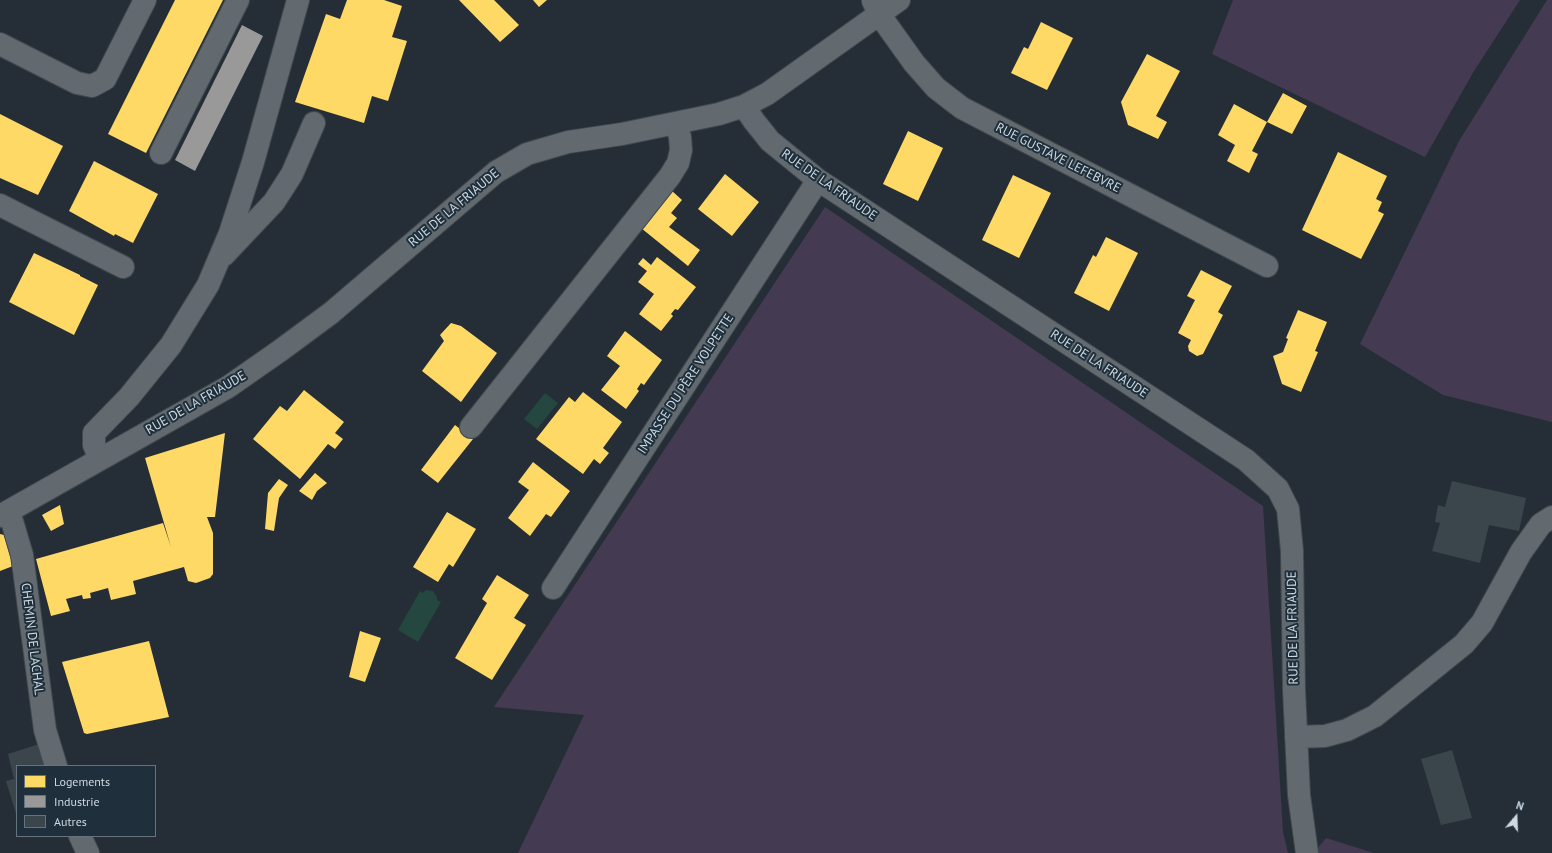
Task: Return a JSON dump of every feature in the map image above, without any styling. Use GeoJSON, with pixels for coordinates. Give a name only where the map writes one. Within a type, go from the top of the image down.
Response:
{"type":"FeatureCollection","features":[{"type":"Feature","properties":{"kind":"street"},"geometry":{"type":"LineString","coordinates":[[0,44],[77,83],[92,86],[105,79],[145,0]]}},
{"type":"Feature","properties":{"kind":"street"},"geometry":{"type":"LineString","coordinates":[[161,153],[238,0]]}},
{"type":"Feature","properties":{"kind":"street"},"geometry":{"type":"LineString","coordinates":[[100,459],[94,445],[94,433],[129,397],[171,345],[208,285],[218,262],[230,233],[253,162],[298,0]]}},
{"type":"Feature","properties":{"kind":"street"},"geometry":{"type":"LineString","coordinates":[[744,106],[767,94],[876,7],[899,0]]}},
{"type":"Feature","properties":{"kind":"street","name":"RUE GUSTAVE LEFEBVRE"},"geometry":{"type":"LineString","coordinates":[[876,7],[914,63],[936,88],[962,108],[1267,266]]}},
{"type":"Feature","properties":{"kind":"street","name":"RUE DE LA FRIAUDE"},"geometry":{"type":"LineString","coordinates":[[5,513],[228,387],[330,313],[496,172],[527,154],[568,142],[622,134],[676,123],[719,114],[744,106],[770,141],[818,180],[1246,460],[1278,489],[1288,509],[1292,551],[1296,738],[1299,795],[1307,853]]}},
{"type":"Feature","properties":{"kind":"street"},"geometry":{"type":"LineString","coordinates":[[471,428],[670,176],[678,163],[681,150],[680,137],[676,123]]}},
{"type":"Feature","properties":{"kind":"street"},"geometry":{"type":"LineString","coordinates":[[218,262],[274,202],[292,174],[314,124]]}},
{"type":"Feature","properties":{"kind":"street","name":"IMPASSE DU PÈRE VOLPETTE"},"geometry":{"type":"LineString","coordinates":[[553,588],[818,180]]}},
{"type":"Feature","properties":{"kind":"street"},"geometry":{"type":"LineString","coordinates":[[0,205],[123,267]]}},
{"type":"Feature","properties":{"kind":"street","name":"CHEMIN DE LACHAL"},"geometry":{"type":"LineString","coordinates":[[5,513],[22,555],[45,730],[56,765]]}},
{"type":"Feature","properties":{"kind":"street"},"geometry":{"type":"LineString","coordinates":[[1296,738],[1325,736],[1347,730],[1375,716],[1464,644],[1482,623],[1521,552],[1541,524],[1552,517]]}},
{"type":"Feature","properties":{"kind":"street"},"geometry":{"type":"LineString","coordinates":[[80,837],[88,853]]}},
{"type":"Feature","properties":{"kind":"shaded area"},"geometry":{"type":"Polygon","coordinates":[[[1233,0],[1520,0],[1474,71],[1425,157],[1212,54],[1233,0]]]}},
{"type":"Feature","properties":{"kind":"shaded area"},"geometry":{"type":"Polygon","coordinates":[[[1547,0],[1552,0],[1552,422],[1443,395],[1360,344],[1459,141],[1547,0]]]}},
{"type":"Feature","properties":{"kind":"shaded area"},"geometry":{"type":"Polygon","coordinates":[[[825,207],[1263,506],[1283,832],[1288,853],[518,853],[584,715],[494,707],[825,207]]]}},
{"type":"Feature","properties":{"kind":"shaded area"},"geometry":{"type":"Polygon","coordinates":[[[545,393],[558,403],[537,429],[524,419],[545,393]]]}},
{"type":"Feature","properties":{"kind":"shaded area"},"geometry":{"type":"Polygon","coordinates":[[[426,590],[433,591],[437,597],[437,600],[441,602],[418,642],[398,630],[420,591],[423,593],[426,590]]]}},
{"type":"Feature","properties":{"kind":"shaded area"},"geometry":{"type":"Polygon","coordinates":[[[1326,838],[1374,853],[1318,853],[1317,849],[1326,838]]]}},
{"type":"Feature","properties":{"kind":"building: Logements"},"geometry":{"type":"Polygon","coordinates":[[[175,0],[223,0],[146,153],[108,134],[175,0]]]}},
{"type":"Feature","properties":{"kind":"building: Logements"},"geometry":{"type":"Polygon","coordinates":[[[347,0],[384,0],[402,6],[392,37],[407,41],[388,101],[372,96],[364,123],[295,102],[326,14],[340,19],[347,0]]]}},
{"type":"Feature","properties":{"kind":"building: Logements"},"geometry":{"type":"Polygon","coordinates":[[[459,0],[494,0],[519,25],[500,42],[459,0]]]}},
{"type":"Feature","properties":{"kind":"building: Logements"},"geometry":{"type":"Polygon","coordinates":[[[533,0],[547,0],[539,7],[533,0]]]}},
{"type":"Feature","properties":{"kind":"building: Logements"},"geometry":{"type":"Polygon","coordinates":[[[1041,22],[1073,38],[1047,90],[1011,73],[1024,47],[1028,49],[1041,22]]]}},
{"type":"Feature","properties":{"kind":"building: Logements"},"geometry":{"type":"Polygon","coordinates":[[[1147,54],[1180,71],[1156,116],[1167,122],[1158,139],[1128,125],[1121,102],[1147,54]]]}},
{"type":"Feature","properties":{"kind":"building: Logements"},"geometry":{"type":"Polygon","coordinates":[[[1283,93],[1307,106],[1292,134],[1267,122],[1283,93]]]}},
{"type":"Feature","properties":{"kind":"building: Logements"},"geometry":{"type":"Polygon","coordinates":[[[1234,104],[1267,122],[1252,151],[1258,154],[1249,173],[1227,161],[1235,145],[1218,135],[1234,104]]]}},
{"type":"Feature","properties":{"kind":"building: Logements"},"geometry":{"type":"Polygon","coordinates":[[[0,114],[63,146],[38,195],[0,178],[0,114]]]}},
{"type":"Feature","properties":{"kind":"building: Logements"},"geometry":{"type":"Polygon","coordinates":[[[908,131],[943,148],[918,201],[883,184],[908,131]]]}},
{"type":"Feature","properties":{"kind":"building: Logements"},"geometry":{"type":"Polygon","coordinates":[[[1338,152],[1387,176],[1376,199],[1382,202],[1378,211],[1384,214],[1361,259],[1302,230],[1338,152]]]}},
{"type":"Feature","properties":{"kind":"building: Logements"},"geometry":{"type":"Polygon","coordinates":[[[94,161],[158,194],[133,243],[115,234],[114,236],[69,211],[94,161]]]}},
{"type":"Feature","properties":{"kind":"building: Logements"},"geometry":{"type":"Polygon","coordinates":[[[725,174],[759,202],[732,236],[698,209],[725,174]]]}},
{"type":"Feature","properties":{"kind":"building: Logements"},"geometry":{"type":"Polygon","coordinates":[[[1013,175],[1051,193],[1019,258],[982,240],[1013,175]]]}},
{"type":"Feature","properties":{"kind":"building: Logements"},"geometry":{"type":"Polygon","coordinates":[[[671,190],[682,200],[671,213],[677,218],[669,227],[700,250],[688,266],[641,228],[671,190]]]}},
{"type":"Feature","properties":{"kind":"building: Logements"},"geometry":{"type":"Polygon","coordinates":[[[1106,237],[1138,253],[1109,311],[1074,293],[1093,255],[1096,257],[1106,237]]]}},
{"type":"Feature","properties":{"kind":"building: Logements"},"geometry":{"type":"Polygon","coordinates":[[[34,253],[98,285],[74,335],[9,302],[34,253]]]}},
{"type":"Feature","properties":{"kind":"building: Logements"},"geometry":{"type":"Polygon","coordinates":[[[657,257],[696,287],[678,310],[675,309],[671,314],[673,316],[661,331],[639,314],[654,294],[638,282],[647,271],[638,264],[643,258],[651,265],[657,257]]]}},
{"type":"Feature","properties":{"kind":"building: Logements"},"geometry":{"type":"Polygon","coordinates":[[[1201,270],[1232,286],[1218,312],[1223,315],[1203,354],[1197,356],[1189,351],[1188,346],[1191,340],[1178,333],[1195,300],[1187,296],[1201,270]]]}},
{"type":"Feature","properties":{"kind":"building: Logements"},"geometry":{"type":"Polygon","coordinates":[[[1298,310],[1327,322],[1315,351],[1318,352],[1301,392],[1282,384],[1273,356],[1283,352],[1288,339],[1286,338],[1298,310]]]}},
{"type":"Feature","properties":{"kind":"building: Logements"},"geometry":{"type":"Polygon","coordinates":[[[451,323],[461,326],[497,353],[461,402],[422,371],[444,341],[440,335],[451,323]]]}},
{"type":"Feature","properties":{"kind":"building: Logements"},"geometry":{"type":"Polygon","coordinates":[[[625,331],[662,360],[644,385],[641,383],[637,389],[639,391],[626,409],[601,390],[620,366],[607,356],[625,331]]]}},
{"type":"Feature","properties":{"kind":"building: Logements"},"geometry":{"type":"Polygon","coordinates":[[[304,390],[344,422],[335,433],[343,439],[335,449],[328,444],[300,479],[253,439],[280,406],[287,411],[304,390]]]}},
{"type":"Feature","properties":{"kind":"building: Logements"},"geometry":{"type":"Polygon","coordinates":[[[583,392],[622,422],[603,448],[609,453],[600,464],[594,459],[583,474],[536,439],[569,397],[575,402],[583,392]]]}},
{"type":"Feature","properties":{"kind":"building: Logements"},"geometry":{"type":"Polygon","coordinates":[[[455,425],[473,439],[438,483],[421,470],[455,425]]]}},
{"type":"Feature","properties":{"kind":"building: Logements"},"geometry":{"type":"Polygon","coordinates":[[[225,433],[215,517],[207,517],[213,533],[213,574],[210,578],[196,583],[188,581],[184,567],[133,581],[136,594],[111,600],[108,588],[90,593],[91,598],[83,599],[82,595],[66,599],[70,611],[51,616],[36,559],[163,523],[171,547],[145,458],[225,433]]]}},
{"type":"Feature","properties":{"kind":"building: Logements"},"geometry":{"type":"Polygon","coordinates":[[[533,462],[570,491],[551,517],[546,514],[530,536],[508,518],[529,490],[518,482],[533,462]]]}},
{"type":"Feature","properties":{"kind":"building: Logements"},"geometry":{"type":"Polygon","coordinates":[[[315,473],[327,483],[317,491],[312,500],[299,491],[315,473]]]}},
{"type":"Feature","properties":{"kind":"building: Logements"},"geometry":{"type":"Polygon","coordinates":[[[279,479],[288,485],[279,498],[274,531],[265,529],[268,493],[279,479]]]}},
{"type":"Feature","properties":{"kind":"building: Logements"},"geometry":{"type":"Polygon","coordinates":[[[60,505],[64,524],[51,531],[42,515],[60,505]]]}},
{"type":"Feature","properties":{"kind":"building: Logements"},"geometry":{"type":"Polygon","coordinates":[[[447,512],[476,529],[453,567],[449,564],[438,582],[413,567],[447,512]]]}},
{"type":"Feature","properties":{"kind":"building: Logements"},"geometry":{"type":"Polygon","coordinates":[[[0,534],[4,535],[13,566],[0,571],[0,534]]]}},
{"type":"Feature","properties":{"kind":"building: Logements"},"geometry":{"type":"Polygon","coordinates":[[[497,575],[529,595],[514,618],[526,625],[492,680],[455,658],[487,603],[482,599],[497,575]]]}},
{"type":"Feature","properties":{"kind":"building: Logements"},"geometry":{"type":"Polygon","coordinates":[[[360,631],[381,638],[365,682],[349,677],[360,631]]]}},
{"type":"Feature","properties":{"kind":"building: Logements"},"geometry":{"type":"Polygon","coordinates":[[[149,641],[169,717],[87,734],[84,733],[62,662],[149,641]]]}},
{"type":"Feature","properties":{"kind":"building: Industrie"},"geometry":{"type":"Polygon","coordinates":[[[242,25],[263,36],[195,171],[175,160],[242,25]]]}},
{"type":"Feature","properties":{"kind":"building: Autres"},"geometry":{"type":"Polygon","coordinates":[[[1452,481],[1526,498],[1519,531],[1489,525],[1480,563],[1432,551],[1440,523],[1435,522],[1438,505],[1445,507],[1452,481]]]}},
{"type":"Feature","properties":{"kind":"building: Autres"},"geometry":{"type":"Polygon","coordinates":[[[42,743],[48,765],[16,765],[16,814],[6,781],[14,779],[8,754],[42,743]]]}},
{"type":"Feature","properties":{"kind":"building: Autres"},"geometry":{"type":"Polygon","coordinates":[[[1452,750],[1472,818],[1441,825],[1421,759],[1452,750]]]}}]}
